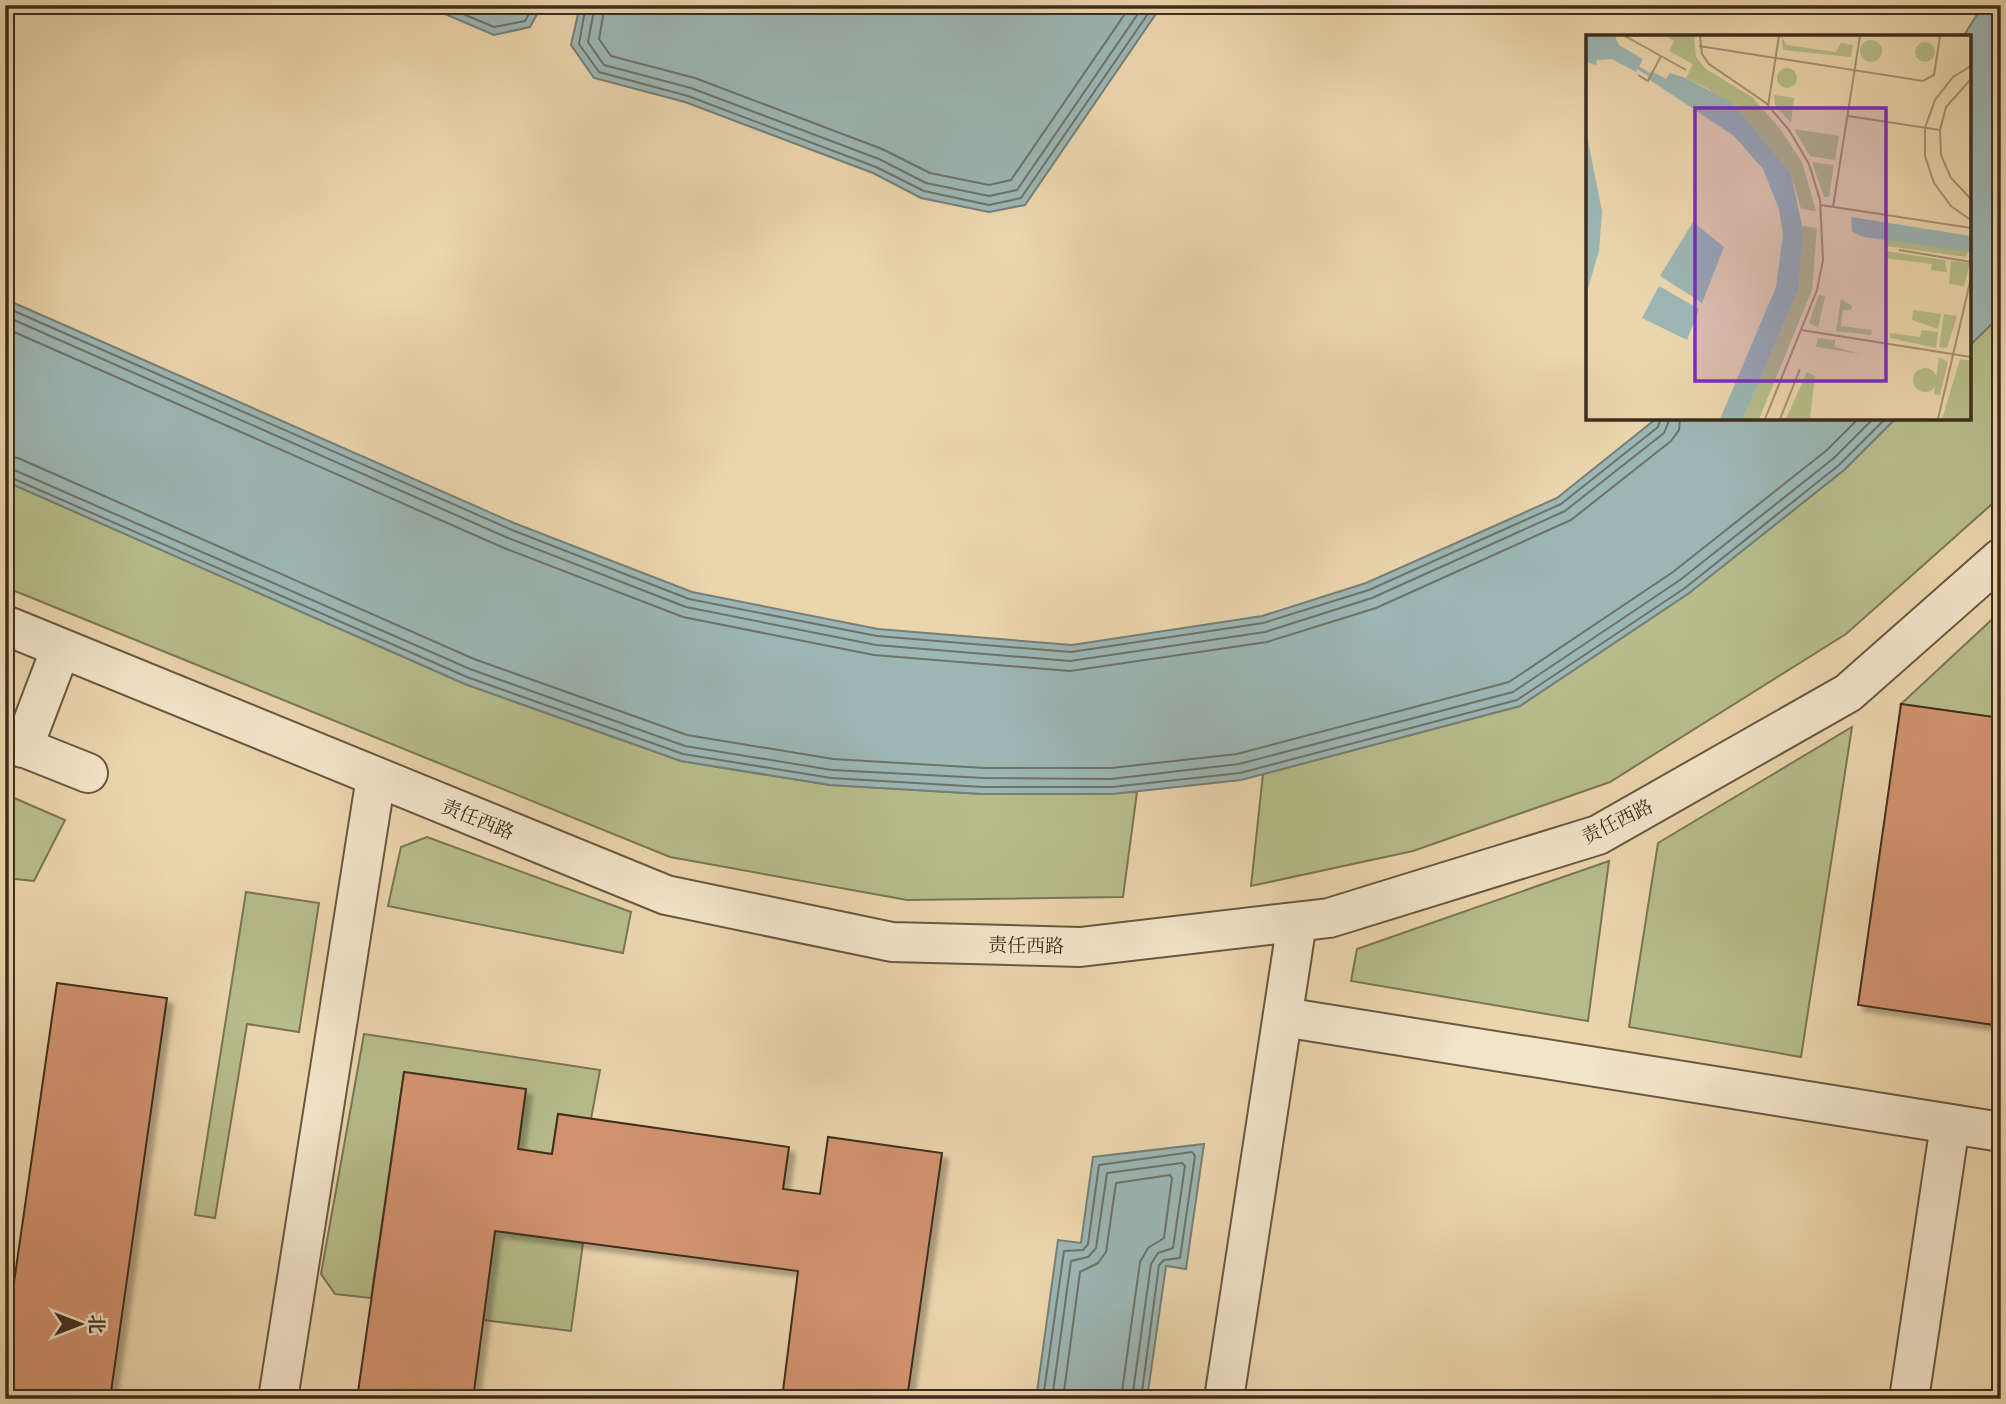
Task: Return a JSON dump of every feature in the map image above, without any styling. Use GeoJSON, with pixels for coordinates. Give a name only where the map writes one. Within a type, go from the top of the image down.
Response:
{"type":"FeatureCollection","features":[{"type":"Feature","properties":{"kind":"lane","name":"责任西路"},"geometry":{"type":"LineString","coordinates":[[5,625],[666,895],[892,942],[1080,947],[1329,918],[1598,835],[1848,693],[2001,558]]}},
{"type":"Feature","properties":{"kind":"lane"},"geometry":{"type":"LineString","coordinates":[[61,648],[14,744],[88,773]]}},
{"type":"Feature","properties":{"kind":"lane"},"geometry":{"type":"LineString","coordinates":[[278,1399],[376,777]]}},
{"type":"Feature","properties":{"kind":"lane"},"geometry":{"type":"LineString","coordinates":[[1224,1399],[1297,922]]}},
{"type":"Feature","properties":{"kind":"lane"},"geometry":{"type":"LineString","coordinates":[[1283,1017],[2001,1132]]}},
{"type":"Feature","properties":{"kind":"lane"},"geometry":{"type":"LineString","coordinates":[[1909,1399],[1951,1125]]}},
{"type":"Feature","properties":{"kind":"green space"},"geometry":{"type":"Polygon","coordinates":[[[2001,315],[2001,496],[1846,634],[1610,782],[1413,851],[1251,886],[1263,774],[1520,706],[1689,593],[1844,470],[1894,420],[1971,420],[1971,344],[2001,315]]]}},
{"type":"Feature","properties":{"kind":"green space"},"geometry":{"type":"Polygon","coordinates":[[[5,481],[465,684],[681,761],[830,785],[983,794],[1137,792],[1123,897],[907,900],[670,857],[5,587],[5,481]]]}},
{"type":"Feature","properties":{"kind":"green space"},"geometry":{"type":"Polygon","coordinates":[[[2001,611],[2001,718],[1901,704],[2001,611]]]}},
{"type":"Feature","properties":{"kind":"green space"},"geometry":{"type":"Polygon","coordinates":[[[1852,727],[1801,1057],[1629,1027],[1658,843],[1852,727]]]}},
{"type":"Feature","properties":{"kind":"green space"},"geometry":{"type":"Polygon","coordinates":[[[5,794],[65,820],[34,881],[5,878],[5,794]]]}},
{"type":"Feature","properties":{"kind":"green space"},"geometry":{"type":"Polygon","coordinates":[[[427,837],[631,912],[623,953],[388,906],[401,847],[427,837]]]}},
{"type":"Feature","properties":{"kind":"green space"},"geometry":{"type":"Polygon","coordinates":[[[1609,861],[1588,1021],[1351,981],[1357,949],[1609,861]]]}},
{"type":"Feature","properties":{"kind":"green space"},"geometry":{"type":"Polygon","coordinates":[[[246,892],[319,903],[299,1032],[247,1024],[215,1218],[195,1215],[246,892]]]}},
{"type":"Feature","properties":{"kind":"green space"},"geometry":{"type":"Polygon","coordinates":[[[364,1034],[600,1070],[591,1119],[558,1114],[552,1154],[518,1149],[526,1089],[404,1072],[371,1298],[335,1294],[321,1274],[364,1034]]]}},
{"type":"Feature","properties":{"kind":"green space"},"geometry":{"type":"Polygon","coordinates":[[[495,1231],[583,1243],[571,1331],[483,1320],[495,1231]]]}},
{"type":"Feature","properties":{"kind":"water"},"geometry":{"type":"Polygon","coordinates":[[[424,5],[542,5],[530,27],[494,35],[424,5]]]}},
{"type":"Feature","properties":{"kind":"water"},"geometry":{"type":"Polygon","coordinates":[[[580,5],[1162,5],[1025,205],[989,212],[921,198],[873,173],[685,102],[594,78],[571,45],[580,5]]]}},
{"type":"Feature","properties":{"kind":"water"},"geometry":{"type":"Polygon","coordinates":[[[1983,5],[2001,5],[2001,315],[1971,344],[1971,35],[1964,35],[1983,5]]]}},
{"type":"Feature","properties":{"kind":"water"},"geometry":{"type":"Polygon","coordinates":[[[5,299],[514,523],[692,592],[878,629],[1072,645],[1262,616],[1366,583],[1557,498],[1654,420],[1894,420],[1844,470],[1689,593],[1520,706],[1241,780],[1112,794],[983,794],[830,785],[681,761],[465,684],[5,481],[5,299]]]}},
{"type":"Feature","properties":{"kind":"water"},"geometry":{"type":"Polygon","coordinates":[[[1204,1144],[1186,1269],[1166,1266],[1147,1399],[1036,1399],[1058,1240],[1081,1243],[1093,1157],[1204,1144]]]}},
{"type":"Feature","properties":{"kind":"building"},"geometry":{"type":"Polygon","coordinates":[[[1901,704],[2001,718],[2001,1026],[1858,1005],[1901,704]]]}},
{"type":"Feature","properties":{"kind":"building"},"geometry":{"type":"Polygon","coordinates":[[[57,983],[167,998],[110,1399],[5,1399],[5,1345],[57,983]]]}},
{"type":"Feature","properties":{"kind":"building"},"geometry":{"type":"Polygon","coordinates":[[[404,1072],[526,1089],[518,1149],[552,1154],[558,1114],[789,1147],[783,1189],[820,1194],[828,1137],[942,1153],[907,1399],[782,1399],[798,1271],[495,1231],[473,1399],[357,1399],[404,1072]]]}}]}
